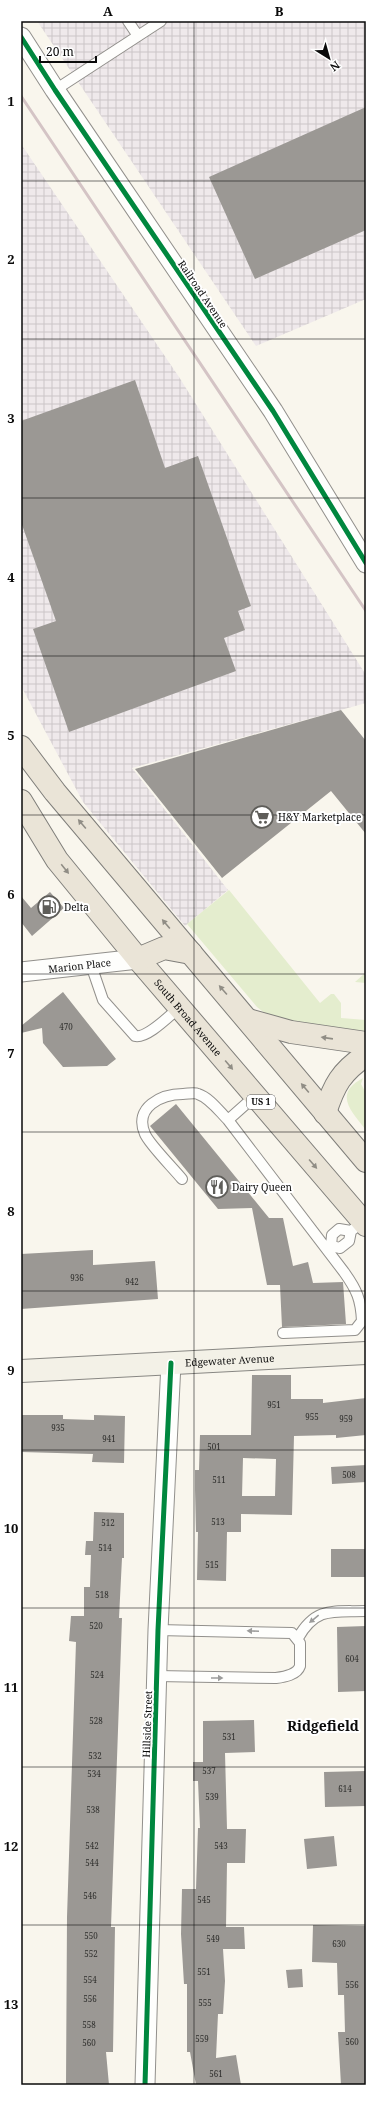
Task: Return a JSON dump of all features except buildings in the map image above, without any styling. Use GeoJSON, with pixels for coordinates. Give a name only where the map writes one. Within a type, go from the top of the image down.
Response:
{"type":"FeatureCollection","features":[{"type":"Feature","properties":{"kind":"main road"},"geometry":{"type":"LineString","coordinates":[[21,747],[55,792],[366,1161]]}},
{"type":"Feature","properties":{"kind":"main road","name":"South Broad Avenue"},"geometry":{"type":"LineString","coordinates":[[21,801],[57,860],[138,960],[256,1096],[362,1224]]}},
{"type":"Feature","properties":{"kind":"main road"},"geometry":{"type":"LineString","coordinates":[[138,960],[164,948],[191,953]]}},
{"type":"Feature","properties":{"kind":"main road"},"geometry":{"type":"LineString","coordinates":[[248,1020],[291,1032],[366,1043]]}},
{"type":"Feature","properties":{"kind":"main road"},"geometry":{"type":"LineString","coordinates":[[325,1113],[332,1092],[339,1078],[352,1065],[366,1055]]}},
{"type":"Feature","properties":{"kind":"street","name":"Railroad Avenue"},"geometry":{"type":"LineString","coordinates":[[21,37],[55,90],[273,411],[366,563]]}},
{"type":"Feature","properties":{"kind":"street","name":"Marion Place"},"geometry":{"type":"LineString","coordinates":[[21,972],[138,960]]}},
{"type":"Feature","properties":{"kind":"street","name":"Edgewater Avenue"},"geometry":{"type":"LineString","coordinates":[[21,1371],[366,1353]]}},
{"type":"Feature","properties":{"kind":"street","name":"Hillside Street"},"geometry":{"type":"LineString","coordinates":[[145,2085],[158,1630],[172,1363]]}},
{"type":"Feature","properties":{"kind":"lane"},"geometry":{"type":"LineString","coordinates":[[128,21],[138,36]]}},
{"type":"Feature","properties":{"kind":"lane"},"geometry":{"type":"LineString","coordinates":[[55,90],[161,21]]}},
{"type":"Feature","properties":{"kind":"lane"},"geometry":{"type":"LineString","coordinates":[[91,965],[103,1000],[134,1036],[140,1037],[150,1031],[180,1007]]}},
{"type":"Feature","properties":{"kind":"lane"},"geometry":{"type":"LineString","coordinates":[[182,1179],[145,1134],[143,1120],[146,1108],[156,1100],[175,1094],[197,1093],[207,1098],[228,1120],[328,1247],[354,1285],[361,1302],[362,1321],[355,1330],[283,1332]]}},
{"type":"Feature","properties":{"kind":"lane"},"geometry":{"type":"LineString","coordinates":[[228,1120],[256,1096]]}},
{"type":"Feature","properties":{"kind":"lane"},"geometry":{"type":"LineString","coordinates":[[328,1247],[332,1235],[340,1229],[362,1224]]}},
{"type":"Feature","properties":{"kind":"lane"},"geometry":{"type":"LineString","coordinates":[[328,1247],[340,1248],[349,1241],[362,1224]]}},
{"type":"Feature","properties":{"kind":"lane"},"geometry":{"type":"LineString","coordinates":[[157,1676],[285,1677],[299,1669],[300,1634],[314,1618],[327,1612],[366,1611]]}},
{"type":"Feature","properties":{"kind":"lane"},"geometry":{"type":"LineString","coordinates":[[158,1630],[285,1632],[300,1634]]}},
{"type":"Feature","properties":{"kind":"shaded area"},"geometry":{"type":"Polygon","coordinates":[[[37,21],[366,21],[366,299],[256,346],[37,21]]]}},
{"type":"Feature","properties":{"kind":"shaded area"},"geometry":{"type":"Polygon","coordinates":[[[21,144],[179,377],[366,675],[366,703],[132,768],[228,890],[185,926],[83,802],[21,686],[21,144]]]}},
{"type":"Feature","properties":{"kind":"green space"},"geometry":{"type":"Polygon","coordinates":[[[229,890],[320,1003],[331,994],[334,994],[341,1003],[341,1018],[366,1020],[366,1031],[323,1029],[295,1025],[281,1021],[257,1007],[187,924],[229,890]]]}},
{"type":"Feature","properties":{"kind":"green space"},"geometry":{"type":"Polygon","coordinates":[[[364,974],[366,976],[366,983],[355,982],[364,974]]]}},
{"type":"Feature","properties":{"kind":"green space"},"geometry":{"type":"Polygon","coordinates":[[[363,1078],[361,1084],[366,1093],[366,1130],[351,1109],[347,1096],[349,1090],[354,1084],[363,1078]]]}},
{"type":"Feature","properties":{"kind":"railway"},"geometry":{"type":"LineString","coordinates":[[21,96],[366,611]]}},
{"type":"Feature","properties":{"kind":"cycle path"},"geometry":{"type":"LineString","coordinates":[[21,37],[55,90],[273,411],[366,563]]}},
{"type":"Feature","properties":{"kind":"cycle path"},"geometry":{"type":"LineString","coordinates":[[145,2085],[158,1630],[171,1363]]}},
{"type":"Feature","properties":{"kind":"place","name":"H&Y Marketplace"},"geometry":{"type":"Point","coordinates":[262,817]}},
{"type":"Feature","properties":{"kind":"place","name":"Delta"},"geometry":{"type":"Point","coordinates":[49,907]}},
{"type":"Feature","properties":{"kind":"place","name":"Dairy Queen"},"geometry":{"type":"Point","coordinates":[217,1187]}},
{"type":"Feature","properties":{"kind":"district","name":"Ridgefield"},"geometry":{"type":"Point","coordinates":[323,1726]}}]}
